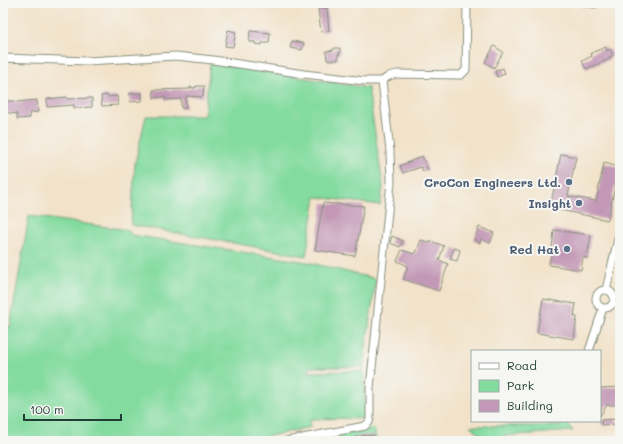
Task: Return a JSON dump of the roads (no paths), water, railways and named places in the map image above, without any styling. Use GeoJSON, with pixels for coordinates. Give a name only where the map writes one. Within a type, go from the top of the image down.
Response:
{"type":"FeatureCollection","features":[{"type":"Feature","properties":{"kind":"street"},"geometry":{"type":"LineString","coordinates":[[3,58],[87,61],[176,56],[213,60],[310,75],[365,81],[382,81],[389,76],[397,74],[462,75],[466,70],[465,27],[467,3]]}},
{"type":"Feature","properties":{"kind":"street"},"geometry":{"type":"LineString","coordinates":[[287,441],[365,426],[370,419],[370,388],[391,182],[390,151],[382,81]]}},
{"type":"Feature","properties":{"kind":"street"},"geometry":{"type":"LineString","coordinates":[[606,290],[620,230]]}},
{"type":"Feature","properties":{"kind":"street"},"geometry":{"type":"LineString","coordinates":[[606,290],[611,293],[616,303],[603,308],[598,305],[596,297],[598,292],[606,290]]}},
{"type":"Feature","properties":{"kind":"street"},"geometry":{"type":"LineString","coordinates":[[589,350],[603,308]]}},
{"type":"Feature","properties":{"kind":"place","name":"CroCon Engineers Ltd."},"geometry":{"type":"Point","coordinates":[569,182]}},
{"type":"Feature","properties":{"kind":"place","name":"Insight"},"geometry":{"type":"Point","coordinates":[579,203]}},
{"type":"Feature","properties":{"kind":"place","name":"Red Hat"},"geometry":{"type":"Point","coordinates":[567,249]}}]}
